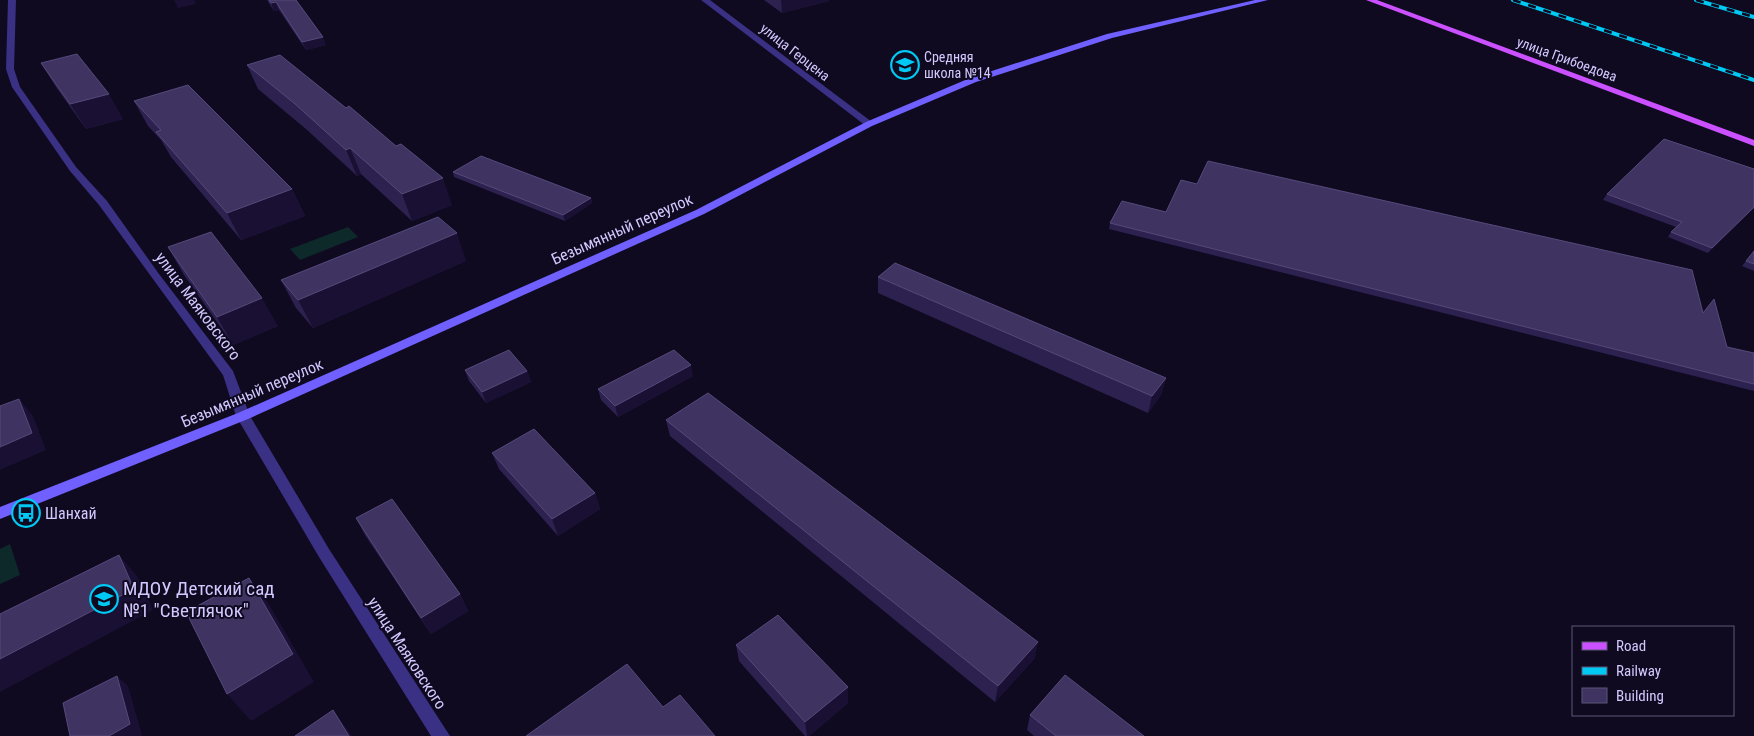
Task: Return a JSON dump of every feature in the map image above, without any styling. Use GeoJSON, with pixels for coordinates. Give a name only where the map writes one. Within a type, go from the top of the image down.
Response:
{"type":"FeatureCollection","features":[{"type":"Feature","properties":{"kind":"main road","name":"улица Грибоедова"},"geometry":{"type":"LineString","coordinates":[[1370,0],[1754,143]]}},
{"type":"Feature","properties":{"kind":"street","name":"улица Маяковского"},"geometry":{"type":"LineString","coordinates":[[12,0],[10,69],[16,87],[73,169],[103,203],[229,374],[243,416],[324,554],[441,736]]}},
{"type":"Feature","properties":{"kind":"street","name":"улица Герцена"},"geometry":{"type":"LineString","coordinates":[[706,0],[868,124]]}},
{"type":"Feature","properties":{"kind":"street","name":"Безымянный переулок"},"geometry":{"type":"LineString","coordinates":[[0,513],[243,416],[700,212],[868,124],[973,80],[1110,36],[1264,0]]}},
{"type":"Feature","properties":{"kind":"green space"},"geometry":{"type":"Polygon","coordinates":[[[348,227],[358,237],[300,260],[290,249],[348,227]]]}},
{"type":"Feature","properties":{"kind":"green space"},"geometry":{"type":"Polygon","coordinates":[[[10,544],[20,575],[0,584],[0,549],[10,544]]]}},
{"type":"Feature","properties":{"kind":"building"},"geometry":{"type":"Polygon","coordinates":[[[269,0],[296,0],[323,37],[302,42],[276,2],[271,3],[269,0]]]}},
{"type":"Feature","properties":{"kind":"building"},"geometry":{"type":"Polygon","coordinates":[[[77,54],[109,94],[70,104],[41,63],[77,54]]]}},
{"type":"Feature","properties":{"kind":"building"},"geometry":{"type":"Polygon","coordinates":[[[280,55],[346,108],[349,106],[396,146],[401,144],[443,178],[402,194],[350,148],[346,150],[294,103],[247,65],[280,55]]]}},
{"type":"Feature","properties":{"kind":"building"},"geometry":{"type":"Polygon","coordinates":[[[188,85],[292,189],[227,213],[156,132],[161,130],[134,101],[188,85]]]}},
{"type":"Feature","properties":{"kind":"building"},"geometry":{"type":"Polygon","coordinates":[[[1664,139],[1754,169],[1754,207],[1712,248],[1671,232],[1682,222],[1607,194],[1664,139]]]}},
{"type":"Feature","properties":{"kind":"building"},"geometry":{"type":"Polygon","coordinates":[[[481,156],[591,198],[563,215],[453,172],[481,156]]]}},
{"type":"Feature","properties":{"kind":"building"},"geometry":{"type":"Polygon","coordinates":[[[1208,161],[1692,270],[1703,313],[1714,299],[1727,347],[1754,353],[1754,384],[1110,223],[1122,201],[1166,212],[1181,180],[1197,184],[1208,161]]]}},
{"type":"Feature","properties":{"kind":"building"},"geometry":{"type":"Polygon","coordinates":[[[438,217],[457,233],[298,300],[281,280],[438,217]]]}},
{"type":"Feature","properties":{"kind":"building"},"geometry":{"type":"Polygon","coordinates":[[[211,232],[262,298],[217,317],[168,247],[211,232]]]}},
{"type":"Feature","properties":{"kind":"building"},"geometry":{"type":"Polygon","coordinates":[[[1754,251],[1754,264],[1746,261],[1754,251]]]}},
{"type":"Feature","properties":{"kind":"building"},"geometry":{"type":"Polygon","coordinates":[[[895,263],[1166,378],[1152,396],[878,277],[895,263]]]}},
{"type":"Feature","properties":{"kind":"building"},"geometry":{"type":"Polygon","coordinates":[[[509,350],[527,371],[482,392],[465,370],[509,350]]]}},
{"type":"Feature","properties":{"kind":"building"},"geometry":{"type":"Polygon","coordinates":[[[674,350],[691,365],[615,406],[598,389],[674,350]]]}},
{"type":"Feature","properties":{"kind":"building"},"geometry":{"type":"Polygon","coordinates":[[[708,393],[1038,642],[998,686],[666,420],[708,393]]]}},
{"type":"Feature","properties":{"kind":"building"},"geometry":{"type":"Polygon","coordinates":[[[19,399],[32,433],[0,447],[0,406],[19,399]]]}},
{"type":"Feature","properties":{"kind":"building"},"geometry":{"type":"Polygon","coordinates":[[[534,429],[595,493],[552,519],[492,453],[534,429]]]}},
{"type":"Feature","properties":{"kind":"building"},"geometry":{"type":"Polygon","coordinates":[[[392,499],[460,594],[421,618],[356,518],[392,499]]]}},
{"type":"Feature","properties":{"kind":"building"},"geometry":{"type":"Polygon","coordinates":[[[119,555],[134,589],[0,659],[0,614],[119,555]]]}},
{"type":"Feature","properties":{"kind":"building"},"geometry":{"type":"Polygon","coordinates":[[[249,578],[293,654],[227,694],[186,612],[249,578]]]}},
{"type":"Feature","properties":{"kind":"building"},"geometry":{"type":"Polygon","coordinates":[[[778,615],[848,687],[805,722],[736,645],[778,615]]]}},
{"type":"Feature","properties":{"kind":"building"},"geometry":{"type":"Polygon","coordinates":[[[627,664],[663,707],[680,695],[715,736],[526,736],[627,664]]]}},
{"type":"Feature","properties":{"kind":"building"},"geometry":{"type":"Polygon","coordinates":[[[1065,675],[1144,736],[1056,736],[1030,715],[1065,675]]]}},
{"type":"Feature","properties":{"kind":"building"},"geometry":{"type":"Polygon","coordinates":[[[117,676],[130,724],[109,736],[70,736],[63,703],[117,676]]]}},
{"type":"Feature","properties":{"kind":"building"},"geometry":{"type":"Polygon","coordinates":[[[333,710],[349,736],[295,736],[333,710]]]}},
{"type":"Feature","properties":{"kind":"railway"},"geometry":{"type":"LineString","coordinates":[[1513,0],[1754,80]]}},
{"type":"Feature","properties":{"kind":"railway"},"geometry":{"type":"LineString","coordinates":[[1696,0],[1754,17]]}},
{"type":"Feature","properties":{"kind":"place","name":"Средняя школа №14"},"geometry":{"type":"Point","coordinates":[905,65]}},
{"type":"Feature","properties":{"kind":"place","name":"Шанхай"},"geometry":{"type":"Point","coordinates":[26,513]}},
{"type":"Feature","properties":{"kind":"place","name":"МДОУ Детский сад №1 \"Светлячок\""},"geometry":{"type":"Point","coordinates":[104,599]}}]}
